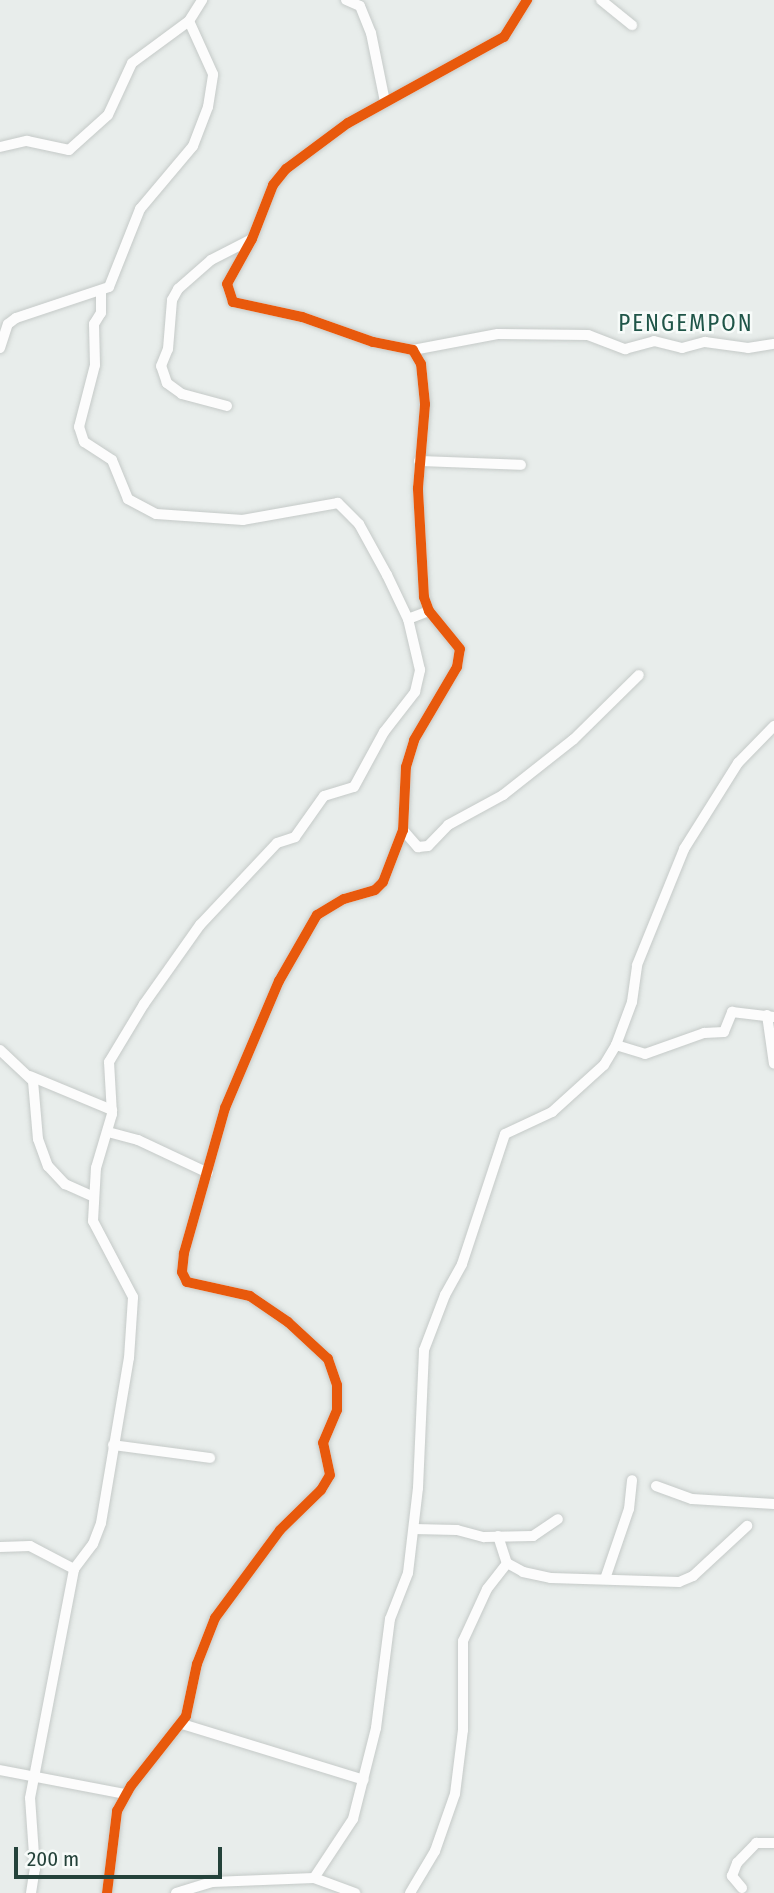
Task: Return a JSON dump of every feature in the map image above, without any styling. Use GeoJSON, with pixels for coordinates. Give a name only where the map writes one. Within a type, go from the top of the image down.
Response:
{"type":"FeatureCollection","features":[{"type":"Feature","properties":{"kind":"street"},"geometry":{"type":"LineString","coordinates":[[0,147],[27,141],[69,150],[108,115],[132,63],[188,21],[201,0]]}},
{"type":"Feature","properties":{"kind":"street"},"geometry":{"type":"LineString","coordinates":[[346,0],[360,6],[370,33],[385,102]]}},
{"type":"Feature","properties":{"kind":"street"},"geometry":{"type":"LineString","coordinates":[[527,0],[504,37],[385,102],[286,169],[273,185],[252,239],[227,284],[233,302],[302,317],[373,342],[413,350],[498,334],[588,335],[625,349],[654,341],[682,348],[705,342],[748,348],[774,344]]}},
{"type":"Feature","properties":{"kind":"street"},"geometry":{"type":"LineString","coordinates":[[601,0],[632,25]]}},
{"type":"Feature","properties":{"kind":"street"},"geometry":{"type":"LineString","coordinates":[[0,348],[8,324],[16,318],[101,293],[113,281],[140,209],[193,146],[202,128],[213,74],[188,21]]}},
{"type":"Feature","properties":{"kind":"street"},"geometry":{"type":"LineString","coordinates":[[227,405],[182,394],[167,383],[161,366],[178,289],[211,260],[252,239]]}},
{"type":"Feature","properties":{"kind":"street"},"geometry":{"type":"LineString","coordinates":[[31,1893],[35,1869],[28,1820],[34,1779],[74,1569],[97,1535],[129,1359],[134,1297],[98,1235],[92,1196],[98,1155],[108,1132],[112,1110],[108,1076],[113,1054],[174,959],[277,843],[295,837],[324,796],[354,787],[384,732],[415,692],[419,651],[408,619],[365,532],[338,503],[243,520],[156,514],[128,499],[111,460],[84,442],[79,427],[95,365],[94,324],[101,313],[101,293]]}},
{"type":"Feature","properties":{"kind":"street"},"geometry":{"type":"LineString","coordinates":[[107,1893],[110,1843],[125,1794],[182,1724],[215,1618],[280,1530],[328,1480],[323,1443],[337,1410],[334,1370],[288,1322],[250,1296],[187,1282],[182,1264],[225,1108],[307,927],[326,908],[375,890],[403,830],[406,767],[414,740],[457,667],[460,649],[429,611],[422,580],[419,461],[425,404],[421,363],[413,350]]}},
{"type":"Feature","properties":{"kind":"street"},"geometry":{"type":"LineString","coordinates":[[419,461],[521,465]]}},
{"type":"Feature","properties":{"kind":"street"},"geometry":{"type":"LineString","coordinates":[[408,619],[429,611]]}},
{"type":"Feature","properties":{"kind":"street"},"geometry":{"type":"LineString","coordinates":[[403,830],[418,847],[428,846],[448,825],[503,795],[575,740],[639,675]]}},
{"type":"Feature","properties":{"kind":"street"},"geometry":{"type":"LineString","coordinates":[[314,1878],[353,1819],[376,1728],[390,1619],[406,1579],[414,1529],[424,1350],[444,1294],[466,1254],[505,1134],[561,1105],[604,1065],[617,1045],[632,1002],[637,965],[684,849],[738,763],[774,726]]}},
{"type":"Feature","properties":{"kind":"street"},"geometry":{"type":"LineString","coordinates":[[617,1045],[645,1054],[688,1042],[704,1033],[724,1032],[732,1012],[770,1016],[774,1064]]}},
{"type":"Feature","properties":{"kind":"street"},"geometry":{"type":"LineString","coordinates":[[0,1050],[30,1076],[112,1110]]}},
{"type":"Feature","properties":{"kind":"street"},"geometry":{"type":"LineString","coordinates":[[30,1076],[36,1091],[38,1139],[48,1166],[65,1184],[92,1196]]}},
{"type":"Feature","properties":{"kind":"street"},"geometry":{"type":"LineString","coordinates":[[108,1132],[138,1140],[208,1173]]}},
{"type":"Feature","properties":{"kind":"street"},"geometry":{"type":"LineString","coordinates":[[113,1445],[210,1458]]}},
{"type":"Feature","properties":{"kind":"street"},"geometry":{"type":"LineString","coordinates":[[605,1579],[629,1509],[632,1480]]}},
{"type":"Feature","properties":{"kind":"street"},"geometry":{"type":"LineString","coordinates":[[656,1486],[692,1499],[774,1504]]}},
{"type":"Feature","properties":{"kind":"street"},"geometry":{"type":"LineString","coordinates":[[414,1529],[533,1536],[558,1519]]}},
{"type":"Feature","properties":{"kind":"street"},"geometry":{"type":"LineString","coordinates":[[498,1536],[508,1563],[523,1572],[551,1578],[688,1580],[747,1526]]}},
{"type":"Feature","properties":{"kind":"street"},"geometry":{"type":"LineString","coordinates":[[0,1547],[30,1546],[74,1569]]}},
{"type":"Feature","properties":{"kind":"street"},"geometry":{"type":"LineString","coordinates":[[410,1893],[435,1851],[455,1794],[463,1730],[463,1641],[487,1589],[508,1563]]}},
{"type":"Feature","properties":{"kind":"street"},"geometry":{"type":"LineString","coordinates":[[182,1724],[364,1780]]}},
{"type":"Feature","properties":{"kind":"street"},"geometry":{"type":"LineString","coordinates":[[0,1770],[34,1779],[125,1794]]}},
{"type":"Feature","properties":{"kind":"street"},"geometry":{"type":"LineString","coordinates":[[742,1888],[732,1877],[737,1863],[756,1843],[774,1843]]}},
{"type":"Feature","properties":{"kind":"street"},"geometry":{"type":"LineString","coordinates":[[176,1893],[212,1882],[314,1878],[355,1893]]}},
{"type":"Feature","properties":{"kind":"cycle path"},"geometry":{"type":"LineString","coordinates":[[107,1893],[117,1811],[131,1786],[186,1716],[197,1664],[215,1618],[280,1530],[321,1490],[330,1475],[323,1443],[337,1410],[337,1385],[328,1359],[288,1322],[250,1296],[187,1282],[182,1272],[184,1253],[225,1108],[279,981],[317,915],[344,899],[375,890],[383,882],[403,830],[406,767],[414,740],[457,667],[460,649],[429,611],[424,597],[418,488],[425,404],[421,364],[413,350],[373,342],[302,317],[233,302],[227,284],[252,239],[273,185],[286,169],[348,123],[504,37],[527,0]]}},
{"type":"Feature","properties":{"kind":"district","name":"PENGEMPON"},"geometry":{"type":"Point","coordinates":[686,323]}}]}
